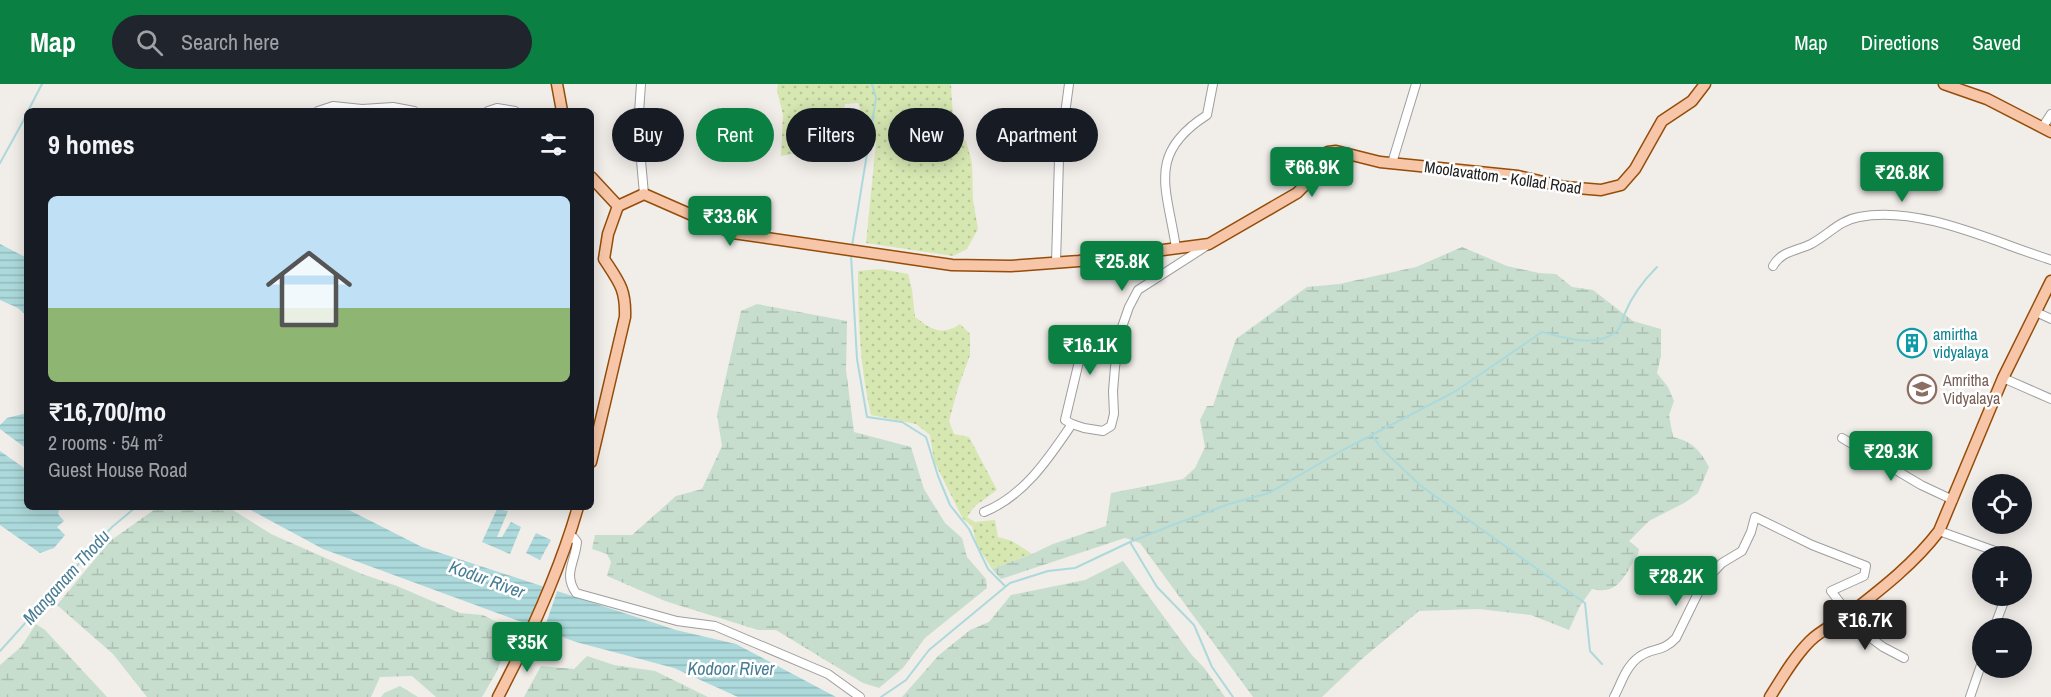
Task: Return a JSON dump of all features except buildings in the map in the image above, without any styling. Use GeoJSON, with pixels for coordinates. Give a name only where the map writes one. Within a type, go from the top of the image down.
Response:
{"type":"FeatureCollection","features":[{"type":"Feature","properties":{"kind":"main road"},"geometry":{"type":"LineString","coordinates":[[557,84],[561,108]]}},
{"type":"Feature","properties":{"kind":"main road","name":"Moolavattom - Kollad Road"},"geometry":{"type":"LineString","coordinates":[[644,194],[733,233],[952,265],[1011,267],[1056,263],[1209,244],[1297,193],[1328,152],[1336,151],[1380,162],[1518,176],[1565,187],[1601,190],[1621,185],[1635,169],[1662,121],[1692,101],[1705,84]]}},
{"type":"Feature","properties":{"kind":"main road"},"geometry":{"type":"LineString","coordinates":[[1944,84],[1987,99],[2046,130]]}},
{"type":"Feature","properties":{"kind":"main road"},"geometry":{"type":"LineString","coordinates":[[594,180],[618,206]]}},
{"type":"Feature","properties":{"kind":"main road"},"geometry":{"type":"LineString","coordinates":[[594,449],[625,317],[626,303],[623,288],[604,259],[608,234],[618,206],[644,194]]}},
{"type":"Feature","properties":{"kind":"main road"},"geometry":{"type":"LineString","coordinates":[[1770,697],[1811,640],[1846,616],[1924,551],[1939,531],[2003,378],[2051,281]]}},
{"type":"Feature","properties":{"kind":"main road"},"geometry":{"type":"LineString","coordinates":[[498,697],[530,636],[570,537],[577,510]]}},
{"type":"Feature","properties":{"kind":"street"},"geometry":{"type":"LineString","coordinates":[[641,84],[638,128],[644,194]]}},
{"type":"Feature","properties":{"kind":"street"},"geometry":{"type":"LineString","coordinates":[[1056,263],[1059,148],[1069,84]]}},
{"type":"Feature","properties":{"kind":"street"},"geometry":{"type":"LineString","coordinates":[[1176,248],[1166,200],[1166,160],[1176,140],[1191,125],[1207,115],[1213,84]]}},
{"type":"Feature","properties":{"kind":"street"},"geometry":{"type":"LineString","coordinates":[[1392,163],[1416,84]]}},
{"type":"Feature","properties":{"kind":"street"},"geometry":{"type":"LineString","coordinates":[[327,108],[333,106],[352,108]]}},
{"type":"Feature","properties":{"kind":"street"},"geometry":{"type":"LineString","coordinates":[[378,108],[398,108]]}},
{"type":"Feature","properties":{"kind":"street"},"geometry":{"type":"LineString","coordinates":[[2046,130],[2051,114]]}},
{"type":"Feature","properties":{"kind":"street"},"geometry":{"type":"LineString","coordinates":[[1773,266],[1783,254],[1814,243],[1841,223],[1859,217],[1894,215],[1920,218],[2051,260]]}},
{"type":"Feature","properties":{"kind":"street"},"geometry":{"type":"LineString","coordinates":[[1081,338],[1079,364],[1065,420],[1084,428],[1103,431],[1111,426],[1114,414],[1113,391],[1116,367],[1122,327],[1128,307],[1138,290],[1209,244]]}},
{"type":"Feature","properties":{"kind":"street"},"geometry":{"type":"LineString","coordinates":[[2036,312],[2051,319]]}},
{"type":"Feature","properties":{"kind":"street"},"geometry":{"type":"LineString","coordinates":[[2003,378],[2051,399]]}},
{"type":"Feature","properties":{"kind":"street"},"geometry":{"type":"LineString","coordinates":[[984,512],[1013,495],[1040,470],[1072,424]]}},
{"type":"Feature","properties":{"kind":"street"},"geometry":{"type":"LineString","coordinates":[[1842,438],[1921,485],[1953,500]]}},
{"type":"Feature","properties":{"kind":"street"},"geometry":{"type":"LineString","coordinates":[[1614,697],[1630,665],[1640,656],[1670,645],[1676,638],[1703,583],[1722,563],[1742,550],[1755,517],[1812,545],[1866,566],[1864,576],[1832,591],[1846,616],[1876,643],[1904,658]]}},
{"type":"Feature","properties":{"kind":"street"},"geometry":{"type":"LineString","coordinates":[[1939,531],[1981,546]]}},
{"type":"Feature","properties":{"kind":"street"},"geometry":{"type":"LineString","coordinates":[[570,537],[574,538],[577,543],[569,575],[576,593],[677,621],[715,626],[828,674],[860,697]]}},
{"type":"Feature","properties":{"kind":"street"},"geometry":{"type":"LineString","coordinates":[[1970,697],[1976,678]]}},
{"type":"Feature","properties":{"kind":"green space"},"geometry":{"type":"Polygon","coordinates":[[[778,84],[951,84],[952,108],[888,108],[888,162],[964,162],[964,140],[966,141],[972,163],[973,200],[978,229],[967,249],[953,256],[866,243],[874,162],[876,162],[876,108],[860,108],[858,103],[845,104],[844,108],[786,108],[786,155],[781,156],[783,115],[777,90],[778,84]]]}},
{"type":"Feature","properties":{"kind":"green space"},"geometry":{"type":"Polygon","coordinates":[[[1462,247],[1507,266],[1556,274],[1572,287],[1593,290],[1633,321],[1661,329],[1661,356],[1657,373],[1668,387],[1674,401],[1669,415],[1673,437],[1695,447],[1709,467],[1698,493],[1686,502],[1649,521],[1629,541],[1639,549],[1625,576],[1609,589],[1592,589],[1580,606],[1569,630],[1531,615],[1479,609],[1419,611],[1363,658],[1322,697],[1253,697],[1140,543],[1125,538],[1001,579],[992,569],[1053,544],[1106,526],[1111,493],[1183,479],[1195,468],[1205,447],[1200,420],[1207,406],[1213,406],[1236,339],[1307,287],[1339,284],[1416,267],[1462,247]]]}},
{"type":"Feature","properties":{"kind":"green space"},"geometry":{"type":"Polygon","coordinates":[[[881,269],[908,274],[915,317],[931,328],[942,331],[960,324],[970,334],[970,355],[949,421],[954,434],[969,437],[997,490],[975,506],[967,517],[975,522],[995,520],[998,537],[1012,541],[1032,554],[992,569],[977,545],[972,526],[963,519],[934,461],[930,435],[916,424],[871,415],[860,343],[858,271],[881,269]]]}},
{"type":"Feature","properties":{"kind":"green space"},"geometry":{"type":"Polygon","coordinates":[[[757,304],[847,321],[846,370],[854,432],[911,447],[924,489],[945,523],[962,538],[967,557],[986,579],[987,588],[925,638],[903,668],[879,688],[863,683],[776,630],[758,630],[665,601],[607,576],[611,562],[607,554],[592,549],[595,535],[632,535],[676,496],[702,489],[722,446],[717,415],[741,311],[757,304]]]}},
{"type":"Feature","properties":{"kind":"green space"},"geometry":{"type":"Polygon","coordinates":[[[154,510],[233,510],[271,534],[362,574],[460,613],[483,615],[505,626],[509,640],[497,671],[482,697],[436,697],[412,676],[380,677],[371,697],[147,697],[113,654],[57,605],[110,541],[154,510]]]}},
{"type":"Feature","properties":{"kind":"green space"},"geometry":{"type":"Polygon","coordinates":[[[1123,561],[1225,697],[902,697],[939,655],[970,630],[989,622],[1011,595],[1085,580],[1123,561]]]}},
{"type":"Feature","properties":{"kind":"green space"},"geometry":{"type":"Polygon","coordinates":[[[36,624],[45,630],[107,697],[0,697],[0,665],[21,647],[36,624]]]}},
{"type":"Feature","properties":{"kind":"green space"},"geometry":{"type":"Polygon","coordinates":[[[587,656],[614,665],[655,671],[708,697],[524,697],[541,666],[574,669],[587,656]]]}},
{"type":"Feature","properties":{"kind":"green space"},"geometry":{"type":"Polygon","coordinates":[[[400,686],[418,697],[381,697],[384,693],[400,686]]]}},
{"type":"Feature","properties":{"kind":"water"},"geometry":{"type":"Polygon","coordinates":[[[0,244],[24,256],[24,313],[0,300],[0,244]]]}},
{"type":"Feature","properties":{"kind":"water"},"geometry":{"type":"Polygon","coordinates":[[[24,414],[24,447],[0,429],[0,425],[7,418],[24,414]]]}},
{"type":"Feature","properties":{"kind":"water"},"geometry":{"type":"Polygon","coordinates":[[[0,451],[24,468],[24,510],[59,510],[58,514],[64,521],[57,527],[65,535],[54,548],[40,553],[0,525],[0,451]]]}},
{"type":"Feature","properties":{"kind":"water","name":"Kodoor River"},"geometry":{"type":"Polygon","coordinates":[[[251,510],[349,510],[422,547],[676,630],[736,644],[836,697],[738,697],[674,668],[576,642],[323,549],[251,510]]]}},
{"type":"Feature","properties":{"kind":"water"},"geometry":{"type":"Polygon","coordinates":[[[497,510],[508,511],[497,537],[502,537],[511,522],[521,527],[510,554],[482,542],[497,510]]]}},
{"type":"Feature","properties":{"kind":"water"},"geometry":{"type":"Polygon","coordinates":[[[536,533],[551,540],[540,560],[526,553],[536,533]]]}},
{"type":"Feature","properties":{"kind":"pier"},"geometry":{"type":"Polygon","coordinates":[[[547,585],[558,589],[543,632],[531,628],[547,585]]]}},
{"type":"Feature","properties":{"kind":"waterway"},"geometry":{"type":"LineString","coordinates":[[30,108],[42,84]]}},
{"type":"Feature","properties":{"kind":"waterway"},"geometry":{"type":"LineString","coordinates":[[852,246],[876,98],[872,84]]}},
{"type":"Feature","properties":{"kind":"waterway"},"geometry":{"type":"LineString","coordinates":[[0,163],[24,119]]}},
{"type":"Feature","properties":{"kind":"waterway"},"geometry":{"type":"LineString","coordinates":[[851,255],[857,359],[867,417],[902,422],[926,437],[950,505],[969,529],[988,569],[1005,586]]}},
{"type":"Feature","properties":{"kind":"waterway"},"geometry":{"type":"LineString","coordinates":[[881,697],[906,680],[929,650],[1010,583],[1048,571],[1075,568],[1170,526],[1229,504],[1269,493],[1343,450],[1456,391],[1542,332],[1591,341],[1610,336],[1618,330],[1635,294],[1657,267]]}},
{"type":"Feature","properties":{"kind":"waterway"},"geometry":{"type":"LineString","coordinates":[[1373,436],[1381,448],[1421,486],[1585,603],[1590,651],[1602,664]]}},
{"type":"Feature","properties":{"kind":"waterway","name":"Manganam Thodu"},"geometry":{"type":"LineString","coordinates":[[0,651],[112,527],[132,510]]}},
{"type":"Feature","properties":{"kind":"waterway"},"geometry":{"type":"LineString","coordinates":[[1130,542],[1157,587],[1194,625],[1212,667],[1233,697]]}},
{"type":"Feature","properties":{"kind":"place","name":"amirtha vidyalaya"},"geometry":{"type":"Point","coordinates":[1912,343]}},
{"type":"Feature","properties":{"kind":"place","name":"Amritha Vidyalaya"},"geometry":{"type":"Point","coordinates":[1922,389]}},
{"type":"Feature","properties":{"kind":"water label","name":"Kodur River"},"geometry":{"type":"Point","coordinates":[487,579]}}]}
